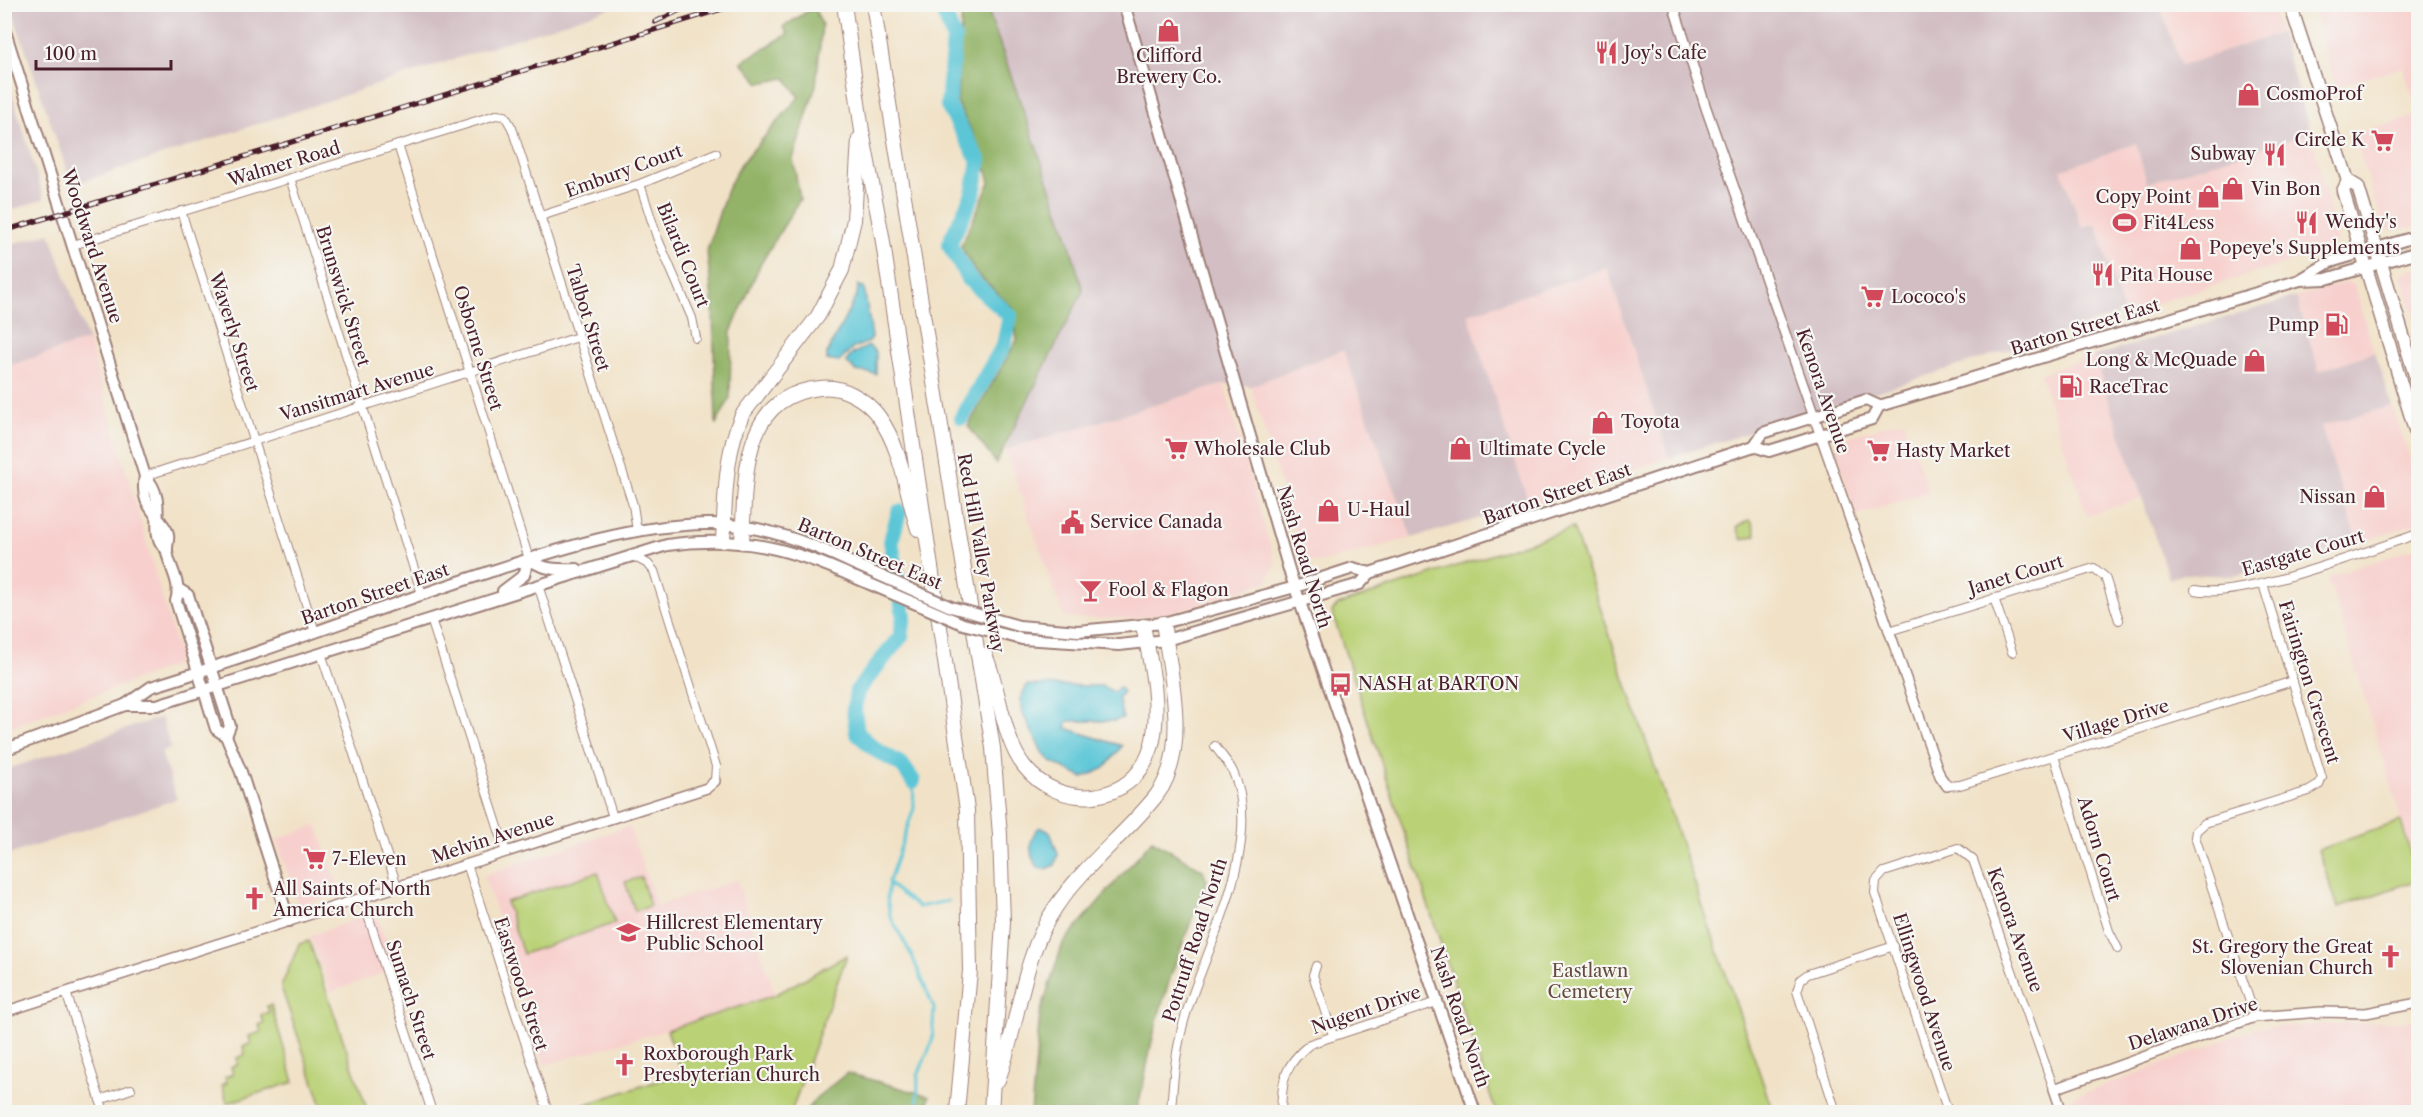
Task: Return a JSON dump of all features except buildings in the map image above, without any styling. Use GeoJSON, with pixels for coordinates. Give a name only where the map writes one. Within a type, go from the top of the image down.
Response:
{"type":"FeatureCollection","features":[{"type":"Feature","properties":{"kind":"highway"},"geometry":{"type":"LineString","coordinates":[[844,4],[862,131],[882,236],[967,810],[970,971],[957,1113]]}},
{"type":"Feature","properties":{"kind":"highway","name":"Red Hill Valley Parkway"},"geometry":{"type":"LineString","coordinates":[[873,4],[977,636],[993,748],[1000,835],[1003,922],[991,1113]]}},
{"type":"Feature","properties":{"kind":"highway"},"geometry":{"type":"LineString","coordinates":[[723,542],[731,448],[739,422],[818,316],[831,294],[845,259],[854,220],[857,145],[862,131]]}},
{"type":"Feature","properties":{"kind":"highway"},"geometry":{"type":"LineString","coordinates":[[742,542],[750,449],[761,422],[785,398],[810,389],[831,388],[864,402],[886,428],[900,462],[917,528],[928,553]]}},
{"type":"Feature","properties":{"kind":"highway"},"geometry":{"type":"LineString","coordinates":[[992,1096],[1007,1056],[1028,969],[1044,927],[1055,908],[1074,884],[1156,796],[1170,770],[1174,755],[1174,716],[1163,623]]}},
{"type":"Feature","properties":{"kind":"highway"},"geometry":{"type":"LineString","coordinates":[[977,636],[990,665],[1011,739],[1024,766],[1038,781],[1057,793],[1083,798],[1102,795],[1127,782],[1144,762],[1150,749],[1154,736],[1154,692],[1143,626]]}},
{"type":"Feature","properties":{"kind":"main road","name":"Nash Road North"},"geometry":{"type":"LineString","coordinates":[[1124,4],[1295,587],[1475,1113]]}},
{"type":"Feature","properties":{"kind":"main road"},"geometry":{"type":"LineString","coordinates":[[2290,4],[2348,181],[2343,191],[2418,440]]}},
{"type":"Feature","properties":{"kind":"main road","name":"Woodward Avenue"},"geometry":{"type":"LineString","coordinates":[[4,28],[145,476],[152,483],[159,506],[159,523],[155,533],[158,543],[167,549],[180,590],[176,601],[216,729],[226,736],[241,772],[289,921]]}},
{"type":"Feature","properties":{"kind":"main road"},"geometry":{"type":"LineString","coordinates":[[2348,181],[2358,186],[2418,385]]}},
{"type":"Feature","properties":{"kind":"main road","name":"Barton Street East"},"geometry":{"type":"LineString","coordinates":[[1754,446],[1763,433],[1815,416],[1866,400],[1879,406],[2300,280],[2330,262],[2418,236]]}},
{"type":"Feature","properties":{"kind":"main road","name":"Barton Street East"},"geometry":{"type":"LineString","coordinates":[[2300,280],[2326,279],[2418,252]]}},
{"type":"Feature","properties":{"kind":"main road","name":"Barton Street East"},"geometry":{"type":"LineString","coordinates":[[124,705],[158,705],[492,598],[597,568],[631,555],[667,545],[696,541],[742,542],[784,549],[821,561],[963,624],[1022,639],[1109,645],[1166,639],[1360,584],[1370,573],[1754,446],[1769,451],[1872,419],[1879,406]]}},
{"type":"Feature","properties":{"kind":"main road","name":"Barton Street East"},"geometry":{"type":"LineString","coordinates":[[4,750],[124,705],[151,687],[422,594],[529,559],[637,531],[673,526],[743,526],[808,542],[951,607],[1019,626],[1078,631],[1163,623],[1295,587],[1353,568],[1370,573]]}},
{"type":"Feature","properties":{"kind":"main road"},"geometry":{"type":"LineString","coordinates":[[492,598],[524,574],[529,559],[551,569],[597,568]]}},
{"type":"Feature","properties":{"kind":"main road","name":"Woodward Avenue"},"geometry":{"type":"LineString","coordinates":[[180,590],[188,595],[218,686],[230,726],[226,736]]}},
{"type":"Feature","properties":{"kind":"street","name":"Kenora Avenue"},"geometry":{"type":"LineString","coordinates":[[1673,4],[1706,108],[1889,631],[1940,776],[1947,786]]}},
{"type":"Feature","properties":{"kind":"street","name":"Walmer Road"},"geometry":{"type":"LineString","coordinates":[[73,245],[496,115],[505,116]]}},
{"type":"Feature","properties":{"kind":"street","name":"Talbot Street"},"geometry":{"type":"LineString","coordinates":[[505,116],[512,128],[541,216],[633,505],[637,531]]}},
{"type":"Feature","properties":{"kind":"street","name":"Osborne Street"},"geometry":{"type":"LineString","coordinates":[[398,145],[529,559]]}},
{"type":"Feature","properties":{"kind":"street","name":"Embury Court"},"geometry":{"type":"LineString","coordinates":[[541,216],[640,184],[716,153]]}},
{"type":"Feature","properties":{"kind":"street","name":"Brunswick Street"},"geometry":{"type":"LineString","coordinates":[[290,178],[422,594]]}},
{"type":"Feature","properties":{"kind":"street","name":"Bilardi Court"},"geometry":{"type":"LineString","coordinates":[[640,184],[657,237],[692,318],[696,338]]}},
{"type":"Feature","properties":{"kind":"street","name":"Waverly Street"},"geometry":{"type":"LineString","coordinates":[[181,211],[315,632]]}},
{"type":"Feature","properties":{"kind":"street","name":"Vansitmart Avenue"},"geometry":{"type":"LineString","coordinates":[[145,476],[578,337]]}},
{"type":"Feature","properties":{"kind":"street","name":"Eastgate Court"},"geometry":{"type":"LineString","coordinates":[[2195,590],[2210,593],[2263,584],[2418,534]]}},
{"type":"Feature","properties":{"kind":"street"},"geometry":{"type":"LineString","coordinates":[[631,555],[648,564],[654,571],[716,766],[715,781]]}},
{"type":"Feature","properties":{"kind":"street","name":"Janet Court"},"geometry":{"type":"LineString","coordinates":[[1889,631],[2094,568],[2105,577],[2119,620]]}},
{"type":"Feature","properties":{"kind":"street","name":"Fairington Crescent"},"geometry":{"type":"LineString","coordinates":[[2255,1017],[2195,837],[2196,831],[2205,823],[2319,785],[2322,778],[2263,584]]}},
{"type":"Feature","properties":{"kind":"street"},"geometry":{"type":"LineString","coordinates":[[538,585],[613,817]]}},
{"type":"Feature","properties":{"kind":"street"},"geometry":{"type":"LineString","coordinates":[[1994,598],[2012,652]]}},
{"type":"Feature","properties":{"kind":"street"},"geometry":{"type":"LineString","coordinates":[[431,619],[506,852]]}},
{"type":"Feature","properties":{"kind":"street"},"geometry":{"type":"LineString","coordinates":[[321,653],[397,886]]}},
{"type":"Feature","properties":{"kind":"street","name":"Village Drive"},"geometry":{"type":"LineString","coordinates":[[1947,786],[1960,785],[2293,681]]}},
{"type":"Feature","properties":{"kind":"street","name":"Pottruff Road North"},"geometry":{"type":"LineString","coordinates":[[1171,1113],[1178,1044],[1227,898],[1236,864],[1243,820],[1232,771],[1215,746]]}},
{"type":"Feature","properties":{"kind":"street","name":"Adorn Court"},"geometry":{"type":"LineString","coordinates":[[2054,756],[2109,931],[2118,949]]}},
{"type":"Feature","properties":{"kind":"street","name":"Melvin Avenue"},"geometry":{"type":"LineString","coordinates":[[4,1012],[707,788],[715,781]]}},
{"type":"Feature","properties":{"kind":"street","name":"Kenora Avenue"},"geometry":{"type":"LineString","coordinates":[[1876,881],[1884,872],[1958,848],[1973,860],[2062,1113]]}},
{"type":"Feature","properties":{"kind":"street","name":"Eastwood Street"},"geometry":{"type":"LineString","coordinates":[[467,864],[548,1113]]}},
{"type":"Feature","properties":{"kind":"street","name":"Ellingwood Avenue"},"geometry":{"type":"LineString","coordinates":[[1876,881],[1875,893],[1948,1113]]}},
{"type":"Feature","properties":{"kind":"street","name":"Sumach Street"},"geometry":{"type":"LineString","coordinates":[[362,897],[432,1113]]}},
{"type":"Feature","properties":{"kind":"street"},"geometry":{"type":"LineString","coordinates":[[1836,1113],[1797,991],[1800,979],[1808,974],[1894,946]]}},
{"type":"Feature","properties":{"kind":"street"},"geometry":{"type":"LineString","coordinates":[[1316,966],[1313,975],[1333,1035]]}},
{"type":"Feature","properties":{"kind":"street"},"geometry":{"type":"LineString","coordinates":[[66,992],[104,1113]]}},
{"type":"Feature","properties":{"kind":"street","name":"Nugent Drive"},"geometry":{"type":"LineString","coordinates":[[1281,1113],[1284,1075],[1294,1057],[1310,1044],[1437,1002]]}},
{"type":"Feature","properties":{"kind":"street","name":"Delawana Drive"},"geometry":{"type":"LineString","coordinates":[[2054,1089],[2255,1017],[2321,1012],[2366,1013],[2418,1003]]}},
{"type":"Feature","properties":{"kind":"street"},"geometry":{"type":"LineString","coordinates":[[100,1100],[131,1089]]}},
{"type":"Feature","properties":{"kind":"shaded area"},"geometry":{"type":"Polygon","coordinates":[[[10,4],[619,5],[72,185],[10,4]]]}},
{"type":"Feature","properties":{"kind":"shaded area"},"geometry":{"type":"Polygon","coordinates":[[[986,5],[2160,5],[2181,66],[2280,33],[2311,133],[2147,183],[2136,143],[2061,170],[2082,227],[2096,224],[2124,313],[1669,458],[1607,268],[1468,314],[1529,504],[1412,538],[1343,350],[1251,386],[1224,384],[1005,450],[1025,402],[1066,231],[986,5]]]}},
{"type":"Feature","properties":{"kind":"shaded area"},"geometry":{"type":"Polygon","coordinates":[[[2160,5],[2271,5],[2280,33],[2181,66],[2160,5]]]}},
{"type":"Feature","properties":{"kind":"shaded area"},"geometry":{"type":"Polygon","coordinates":[[[2311,5],[2418,5],[2418,115],[2403,67],[2336,87],[2311,5]]]}},
{"type":"Feature","properties":{"kind":"shaded area"},"geometry":{"type":"Polygon","coordinates":[[[5,71],[44,199],[4,212],[5,71]]]}},
{"type":"Feature","properties":{"kind":"shaded area"},"geometry":{"type":"Polygon","coordinates":[[[2418,115],[2418,226],[2390,230],[2382,223],[2354,135],[2418,115]]]}},
{"type":"Feature","properties":{"kind":"shaded area"},"geometry":{"type":"Polygon","coordinates":[[[2311,133],[2338,241],[2301,259],[2124,313],[2096,224],[2082,228],[2061,170],[2136,143],[2147,183],[2311,133]]]}},
{"type":"Feature","properties":{"kind":"shaded area"},"geometry":{"type":"Polygon","coordinates":[[[50,233],[88,340],[5,367],[5,246],[50,233]]]}},
{"type":"Feature","properties":{"kind":"shaded area"},"geometry":{"type":"Polygon","coordinates":[[[1607,268],[1669,458],[1529,504],[1467,314],[1607,268]]]}},
{"type":"Feature","properties":{"kind":"shaded area"},"geometry":{"type":"Polygon","coordinates":[[[2418,268],[2418,330],[2401,274],[2418,268]]]}},
{"type":"Feature","properties":{"kind":"shaded area"},"geometry":{"type":"Polygon","coordinates":[[[2347,282],[2354,284],[2374,352],[2319,371],[2296,297],[2347,282]]]}},
{"type":"Feature","properties":{"kind":"shaded area"},"geometry":{"type":"Polygon","coordinates":[[[2296,297],[2319,371],[2374,352],[2392,406],[2321,426],[2358,543],[2234,576],[2183,574],[2169,579],[2094,356],[2296,297]]]}},
{"type":"Feature","properties":{"kind":"shaded area"},"geometry":{"type":"Polygon","coordinates":[[[88,340],[180,658],[173,666],[5,729],[5,367],[88,340]]]}},
{"type":"Feature","properties":{"kind":"shaded area"},"geometry":{"type":"Polygon","coordinates":[[[1343,350],[1412,538],[1318,563],[1303,558],[1251,386],[1343,350]]]}},
{"type":"Feature","properties":{"kind":"shaded area"},"geometry":{"type":"Polygon","coordinates":[[[2094,356],[2141,498],[2087,516],[2040,374],[2094,356]]]}},
{"type":"Feature","properties":{"kind":"shaded area"},"geometry":{"type":"Polygon","coordinates":[[[1224,384],[1275,564],[1267,581],[1187,609],[1134,619],[1064,618],[1005,450],[1224,384]]]}},
{"type":"Feature","properties":{"kind":"shaded area"},"geometry":{"type":"Polygon","coordinates":[[[2392,406],[2418,483],[2418,523],[2358,543],[2321,426],[2392,406]]]}},
{"type":"Feature","properties":{"kind":"shaded area"},"geometry":{"type":"Polygon","coordinates":[[[1903,420],[1929,492],[1856,516],[1836,450],[1842,439],[1903,420]]]}},
{"type":"Feature","properties":{"kind":"shaded area"},"geometry":{"type":"Polygon","coordinates":[[[2418,547],[2418,873],[2328,577],[2418,547]]]}},
{"type":"Feature","properties":{"kind":"shaded area"},"geometry":{"type":"Polygon","coordinates":[[[161,717],[171,748],[161,752],[177,799],[5,856],[5,770],[161,717]]]}},
{"type":"Feature","properties":{"kind":"shaded area"},"geometry":{"type":"Polygon","coordinates":[[[317,825],[341,894],[298,905],[276,839],[317,825]]]}},
{"type":"Feature","properties":{"kind":"shaded area","name":"Hillcrest Elementary Public School"},"geometry":{"type":"Polygon","coordinates":[[[629,826],[657,906],[737,880],[775,995],[667,1030],[544,1065],[484,875],[629,826]]]}},
{"type":"Feature","properties":{"kind":"shaded area"},"geometry":{"type":"Polygon","coordinates":[[[375,912],[396,968],[331,992],[310,936],[375,912]]]}},
{"type":"Feature","properties":{"kind":"shaded area"},"geometry":{"type":"Polygon","coordinates":[[[2418,1020],[2418,1112],[2073,1112],[2069,1099],[2256,1028],[2418,1020]]]}},
{"type":"Feature","properties":{"kind":"green space"},"geometry":{"type":"Polygon","coordinates":[[[962,5],[986,5],[1066,231],[1083,291],[996,463],[968,426],[1017,340],[1013,308],[975,272],[961,246],[990,182],[981,150],[957,103],[962,5]]]}},
{"type":"Feature","properties":{"kind":"green space"},"geometry":{"type":"Polygon","coordinates":[[[814,7],[822,25],[816,85],[793,159],[800,199],[760,265],[731,332],[730,398],[716,425],[713,309],[707,251],[726,192],[740,165],[799,97],[786,78],[760,83],[741,62],[788,34],[783,27],[814,7]]]}},
{"type":"Feature","properties":{"kind":"green space"},"geometry":{"type":"Polygon","coordinates":[[[1749,520],[1752,522],[1756,535],[1742,540],[1737,527],[1749,520]]]}},
{"type":"Feature","properties":{"kind":"green space","name":"Eastlawn Cemetery"},"geometry":{"type":"Polygon","coordinates":[[[1573,528],[1773,1112],[1496,1112],[1332,612],[1338,605],[1573,528]]]}},
{"type":"Feature","properties":{"kind":"green space"},"geometry":{"type":"Polygon","coordinates":[[[2401,821],[2418,880],[2338,907],[2318,850],[2401,821]]]}},
{"type":"Feature","properties":{"kind":"green space"},"geometry":{"type":"Polygon","coordinates":[[[1152,840],[1203,870],[1207,881],[1164,997],[1136,1112],[1031,1112],[1040,1014],[1063,943],[1152,840]]]}},
{"type":"Feature","properties":{"kind":"green space"},"geometry":{"type":"Polygon","coordinates":[[[598,872],[615,923],[523,954],[506,902],[598,872]]]}},
{"type":"Feature","properties":{"kind":"green space"},"geometry":{"type":"Polygon","coordinates":[[[641,877],[650,906],[635,911],[625,882],[641,877]]]}},
{"type":"Feature","properties":{"kind":"green space"},"geometry":{"type":"Polygon","coordinates":[[[309,941],[368,1112],[324,1112],[281,987],[299,944],[309,941]]]}},
{"type":"Feature","properties":{"kind":"green space"},"geometry":{"type":"Polygon","coordinates":[[[847,955],[791,1112],[562,1112],[682,1073],[667,1030],[775,995],[847,955]]]}},
{"type":"Feature","properties":{"kind":"green space"},"geometry":{"type":"Polygon","coordinates":[[[271,1005],[294,1082],[227,1103],[222,1085],[227,1083],[225,1077],[233,1074],[231,1067],[238,1064],[237,1058],[245,1055],[243,1046],[251,1044],[249,1036],[261,1032],[259,1025],[264,1023],[261,1015],[269,1012],[267,1006],[271,1005]]]}},
{"type":"Feature","properties":{"kind":"green space"},"geometry":{"type":"Polygon","coordinates":[[[847,1073],[929,1096],[927,1112],[805,1112],[816,1098],[847,1073]]]}},
{"type":"Feature","properties":{"kind":"water"},"geometry":{"type":"Polygon","coordinates":[[[858,285],[864,288],[872,337],[869,342],[853,348],[839,362],[827,360],[827,353],[857,295],[858,285]]]}},
{"type":"Feature","properties":{"kind":"water"},"geometry":{"type":"Polygon","coordinates":[[[869,346],[876,352],[876,374],[856,371],[846,362],[852,354],[869,346]]]}},
{"type":"Feature","properties":{"kind":"water"},"geometry":{"type":"Polygon","coordinates":[[[1027,685],[1102,686],[1114,692],[1119,687],[1123,692],[1118,697],[1123,718],[1115,721],[1068,721],[1066,728],[1122,746],[1105,768],[1083,778],[1051,762],[1042,752],[1023,714],[1020,699],[1027,685]]]}},
{"type":"Feature","properties":{"kind":"water"},"geometry":{"type":"Polygon","coordinates":[[[1040,827],[1050,832],[1058,854],[1055,865],[1047,869],[1039,868],[1035,864],[1031,853],[1033,836],[1040,827]]]}},
{"type":"Feature","properties":{"kind":"waterway"},"geometry":{"type":"LineString","coordinates":[[941,4],[954,39],[948,106],[979,161],[973,194],[949,244],[968,278],[1010,316],[1004,345],[962,417]]}},
{"type":"Feature","properties":{"kind":"waterway"},"geometry":{"type":"LineString","coordinates":[[899,512],[891,541],[904,616],[901,636],[857,691],[854,710],[857,733],[876,750],[902,765],[913,781]]}},
{"type":"Feature","properties":{"kind":"waterway"},"geometry":{"type":"LineString","coordinates":[[913,781],[914,808],[889,881],[887,898],[890,916],[912,956],[934,1008],[932,1042],[918,1075],[917,1112]]}},
{"type":"Feature","properties":{"kind":"waterway"},"geometry":{"type":"LineString","coordinates":[[890,885],[918,907],[948,901]]}},
{"type":"Feature","properties":{"kind":"railway"},"geometry":{"type":"LineString","coordinates":[[655,22],[693,4]]}},
{"type":"Feature","properties":{"kind":"railway"},"geometry":{"type":"LineString","coordinates":[[4,231],[738,4]]}},
{"type":"Feature","properties":{"kind":"place","name":"Clifford Brewery Co."},"geometry":{"type":"Point","coordinates":[1169,30]}},
{"type":"Feature","properties":{"kind":"place","name":"Joy's Cafe"},"geometry":{"type":"Point","coordinates":[1606,53]}},
{"type":"Feature","properties":{"kind":"place","name":"CosmoProf"},"geometry":{"type":"Point","coordinates":[2248,94]}},
{"type":"Feature","properties":{"kind":"place","name":"Circle K"},"geometry":{"type":"Point","coordinates":[2383,140]}},
{"type":"Feature","properties":{"kind":"place","name":"Subway"},"geometry":{"type":"Point","coordinates":[2274,154]}},
{"type":"Feature","properties":{"kind":"place","name":"Vin Bon"},"geometry":{"type":"Point","coordinates":[2233,189]}},
{"type":"Feature","properties":{"kind":"place","name":"Copy Point"},"geometry":{"type":"Point","coordinates":[2209,197]}},
{"type":"Feature","properties":{"kind":"place","name":"Wendy's"},"geometry":{"type":"Point","coordinates":[2307,222]}},
{"type":"Feature","properties":{"kind":"place","name":"Fit4Less"},"geometry":{"type":"Point","coordinates":[2125,223]}},
{"type":"Feature","properties":{"kind":"place","name":"Popeye's Supplements"},"geometry":{"type":"Point","coordinates":[2191,248]}},
{"type":"Feature","properties":{"kind":"place","name":"Pita House"},"geometry":{"type":"Point","coordinates":[2102,275]}},
{"type":"Feature","properties":{"kind":"place","name":"Lococo's"},"geometry":{"type":"Point","coordinates":[1873,297]}},
{"type":"Feature","properties":{"kind":"place","name":"Pump"},"geometry":{"type":"Point","coordinates":[2337,325]}},
{"type":"Feature","properties":{"kind":"place","name":"Long & McQuade"},"geometry":{"type":"Point","coordinates":[2255,360]}},
{"type":"Feature","properties":{"kind":"place","name":"RaceTrac"},"geometry":{"type":"Point","coordinates":[2071,387]}},
{"type":"Feature","properties":{"kind":"place","name":"Toyota"},"geometry":{"type":"Point","coordinates":[1603,422]}},
{"type":"Feature","properties":{"kind":"place","name":"Wholesale Club"},"geometry":{"type":"Point","coordinates":[1176,449]}},
{"type":"Feature","properties":{"kind":"place","name":"Ultimate Cycle"},"geometry":{"type":"Point","coordinates":[1461,449]}},
{"type":"Feature","properties":{"kind":"place","name":"Hasty Market"},"geometry":{"type":"Point","coordinates":[1878,451]}},
{"type":"Feature","properties":{"kind":"place","name":"Nissan"},"geometry":{"type":"Point","coordinates":[2374,497]}},
{"type":"Feature","properties":{"kind":"place","name":"U-Haul"},"geometry":{"type":"Point","coordinates":[1329,510]}},
{"type":"Feature","properties":{"kind":"place","name":"Service Canada"},"geometry":{"type":"Point","coordinates":[1072,522]}},
{"type":"Feature","properties":{"kind":"place","name":"Fool & Flagon"},"geometry":{"type":"Point","coordinates":[1090,590]}},
{"type":"Feature","properties":{"kind":"place","name":"NASH at BARTON"},"geometry":{"type":"Point","coordinates":[1340,684]}},
{"type":"Feature","properties":{"kind":"place","name":"7-Eleven"},"geometry":{"type":"Point","coordinates":[314,859]}},
{"type":"Feature","properties":{"kind":"place","name":"All Saints of North America Church"},"geometry":{"type":"Point","coordinates":[255,899]}},
{"type":"Feature","properties":{"kind":"place","name":"Hillcrest Elementary Public School"},"geometry":{"type":"Point","coordinates":[628,933]}},
{"type":"Feature","properties":{"kind":"place","name":"St. Gregory the Great Slovenian Church"},"geometry":{"type":"Point","coordinates":[2391,957]}},
{"type":"Feature","properties":{"kind":"place","name":"Roxborough Park Presbyterian Church"},"geometry":{"type":"Point","coordinates":[625,1064]}}]}
